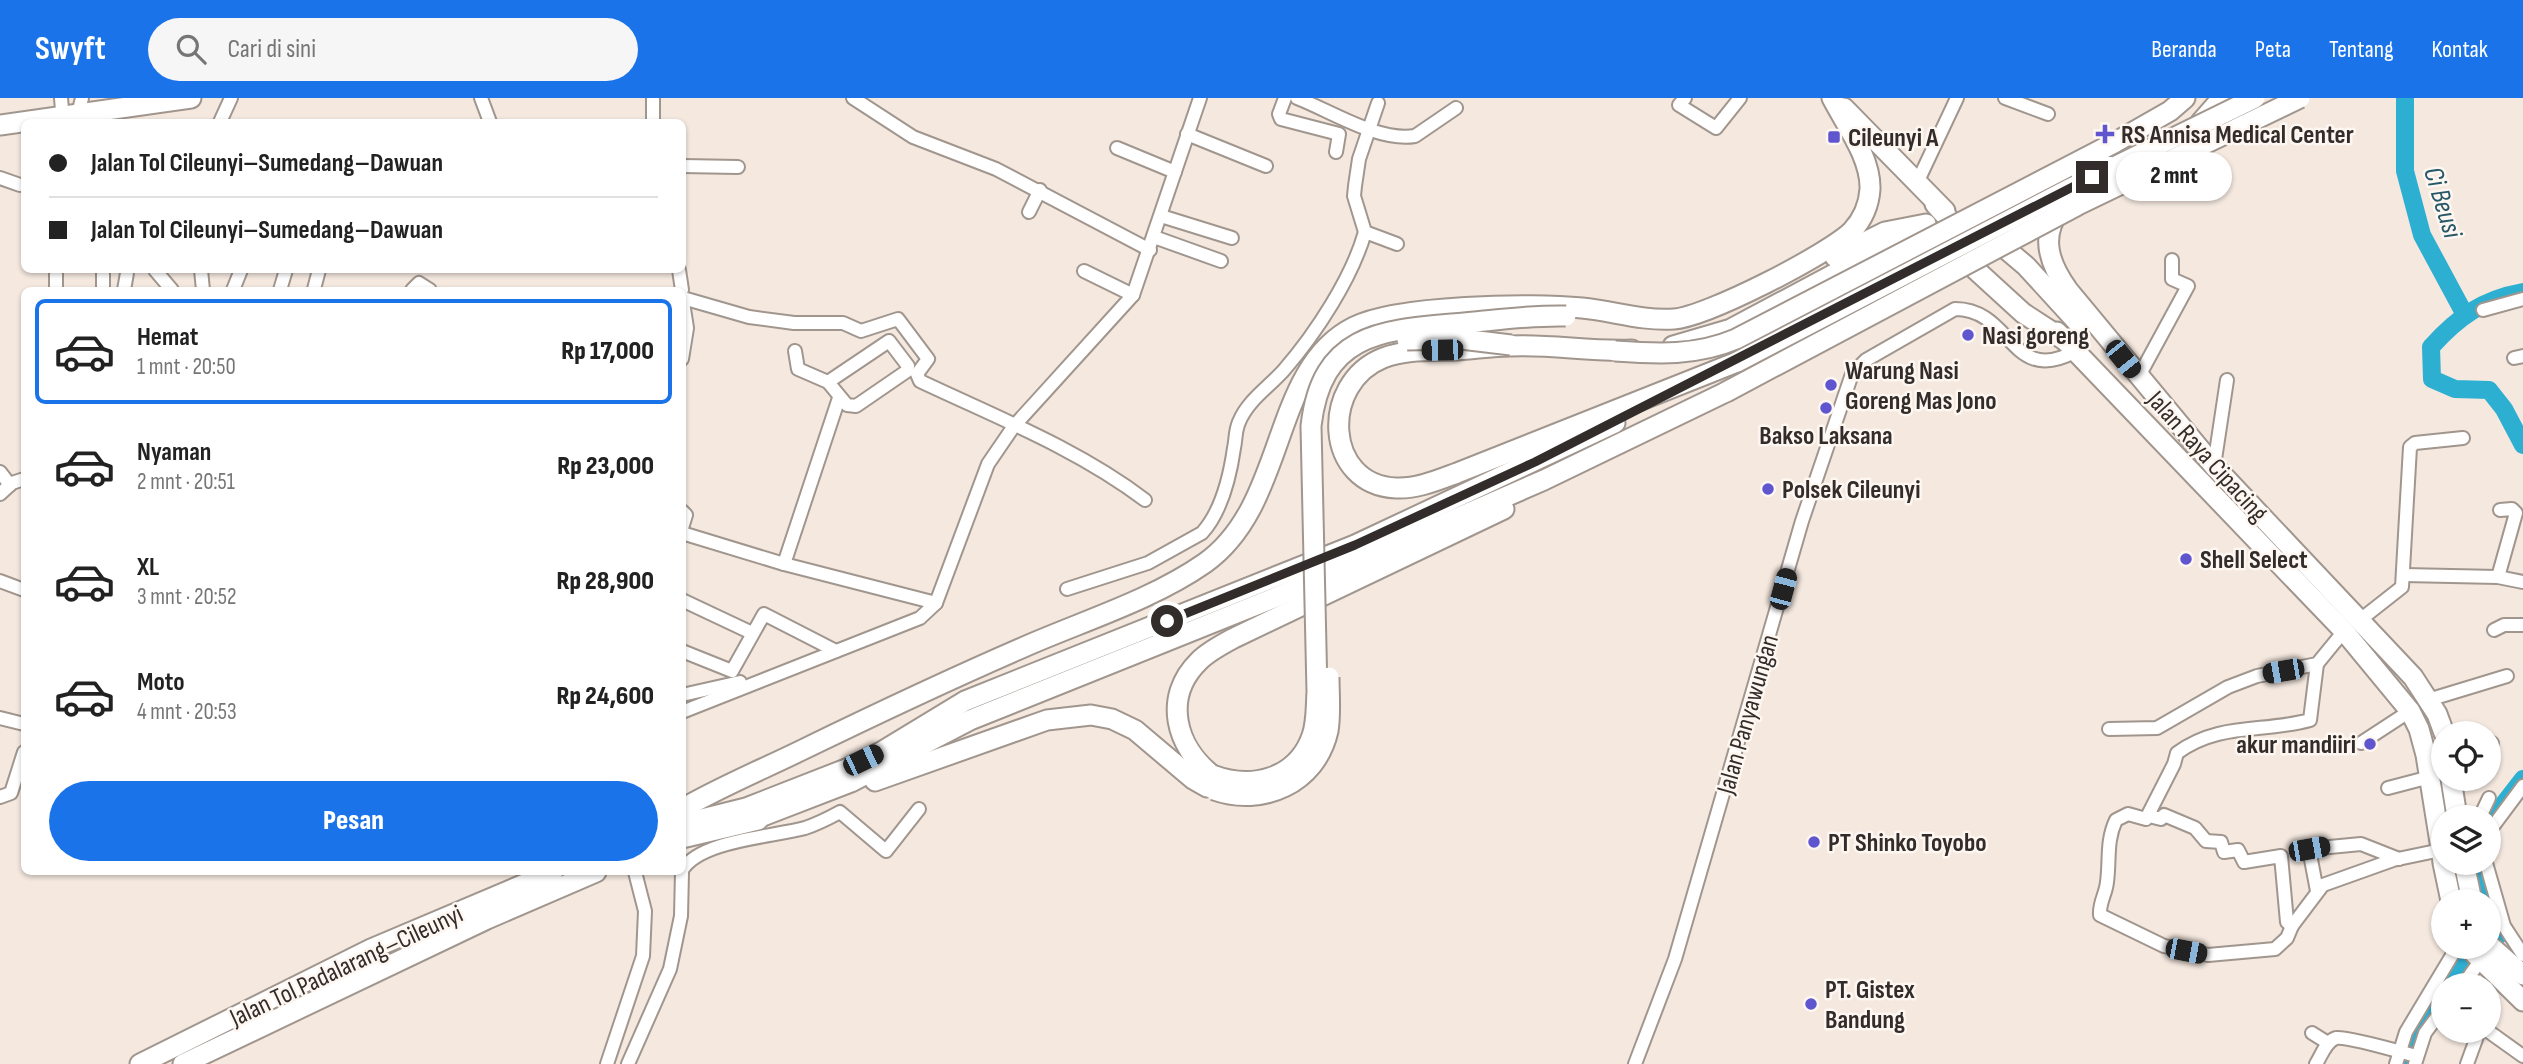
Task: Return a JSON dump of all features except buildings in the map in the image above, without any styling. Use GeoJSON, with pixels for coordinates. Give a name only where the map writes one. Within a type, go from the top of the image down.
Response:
{"type":"FeatureCollection","features":[{"type":"Feature","properties":{"kind":"highway"},"geometry":{"type":"LineString","coordinates":[[28,119],[69,110],[191,98]]}},
{"type":"Feature","properties":{"kind":"highway"},"geometry":{"type":"LineString","coordinates":[[1833,98],[1869,178],[1870,191],[1864,215],[1837,249]]}},
{"type":"Feature","properties":{"kind":"highway","name":"Jalan Raya Cipacing"},"geometry":{"type":"LineString","coordinates":[[1833,98],[2071,346],[2352,625],[2413,677],[2438,721]]}},
{"type":"Feature","properties":{"kind":"highway"},"geometry":{"type":"LineString","coordinates":[[2185,98],[2170,111],[2114,143],[1736,339],[1693,353],[1511,345],[1461,339],[1404,340],[1367,351],[1339,376],[1330,394],[1322,440],[1330,710],[1328,731],[1312,765],[1283,789],[1247,797],[1210,781],[1189,753],[1176,722],[1182,685],[1199,661],[1236,637],[1462,514],[1535,462],[1737,362],[2069,189],[2255,98]]}},
{"type":"Feature","properties":{"kind":"highway"},"geometry":{"type":"LineString","coordinates":[[1935,204],[1961,219],[2002,223],[2077,195],[2153,158],[2187,136],[2222,98]]}},
{"type":"Feature","properties":{"kind":"highway"},"geometry":{"type":"LineString","coordinates":[[747,822],[851,782],[970,720],[1274,598],[1726,392],[2078,205],[2300,98]]}},
{"type":"Feature","properties":{"kind":"highway"},"geometry":{"type":"LineString","coordinates":[[0,125],[21,120]]}},
{"type":"Feature","properties":{"kind":"highway"},"geometry":{"type":"LineString","coordinates":[[1869,178],[1895,163]]}},
{"type":"Feature","properties":{"kind":"highway","name":"Jalan Raya Cipacing"},"geometry":{"type":"LineString","coordinates":[[2077,195],[2060,209],[2049,230],[2049,255],[2055,272],[2138,378],[2352,625],[2410,711],[2419,729],[2434,805]]}},
{"type":"Feature","properties":{"kind":"highway"},"geometry":{"type":"LineString","coordinates":[[686,837],[747,822],[798,814],[977,743],[1069,715],[1112,719],[1135,730],[1193,779],[1246,783],[1276,776],[1292,767],[1312,735],[1317,692],[1311,426],[1319,386],[1343,352],[1375,333],[1408,327],[1528,315],[1683,318],[1721,305],[1837,249],[1885,232],[1926,224]]}},
{"type":"Feature","properties":{"kind":"highway"},"geometry":{"type":"LineString","coordinates":[[1615,351],[1674,345],[1731,330],[1870,254],[1906,242],[1945,248],[1975,268],[2023,313],[2071,346]]}},
{"type":"Feature","properties":{"kind":"highway"},"geometry":{"type":"LineString","coordinates":[[2000,244],[2026,266],[2149,402],[2185,433]]}},
{"type":"Feature","properties":{"kind":"highway"},"geometry":{"type":"LineString","coordinates":[[686,807],[916,695],[1153,591],[1205,563],[1229,542],[1252,509],[1297,392],[1318,356],[1337,337],[1378,317],[1399,313],[1544,306],[1583,308],[1610,315]]}},
{"type":"Feature","properties":{"kind":"highway"},"geometry":{"type":"LineString","coordinates":[[1511,345],[1404,353],[1371,363],[1348,386],[1338,418],[1338,436],[1353,466],[1379,485],[1412,488],[1432,483],[1737,362]]}},
{"type":"Feature","properties":{"kind":"highway"},"geometry":{"type":"LineString","coordinates":[[686,823],[746,808],[821,779],[881,752],[965,701],[1342,550],[1462,514]]}},
{"type":"Feature","properties":{"kind":"highway","name":"Jalan Tol Padalarang–Cileunyi"},"geometry":{"type":"LineString","coordinates":[[140,1064],[371,949],[546,875]]}},
{"type":"Feature","properties":{"kind":"highway","name":"Jalan Tol Padalarang–Cileunyi"},"geometry":{"type":"LineString","coordinates":[[183,1064],[487,919],[589,875]]}},
{"type":"Feature","properties":{"kind":"highway"},"geometry":{"type":"LineString","coordinates":[[2488,959],[2523,1001]]}},
{"type":"Feature","properties":{"kind":"highway"},"geometry":{"type":"LineString","coordinates":[[2494,959],[2523,975]]}},
{"type":"Feature","properties":{"kind":"street"},"geometry":{"type":"LineString","coordinates":[[221,119],[231,98]]}},
{"type":"Feature","properties":{"kind":"street"},"geometry":{"type":"LineString","coordinates":[[481,98],[489,119]]}},
{"type":"Feature","properties":{"kind":"street"},"geometry":{"type":"LineString","coordinates":[[653,98],[653,119]]}},
{"type":"Feature","properties":{"kind":"street"},"geometry":{"type":"LineString","coordinates":[[853,98],[913,137],[972,159],[1040,190],[1150,250]]}},
{"type":"Feature","properties":{"kind":"street"},"geometry":{"type":"LineString","coordinates":[[686,710],[920,618],[936,603],[985,471],[1014,426],[1133,295],[1200,98]]}},
{"type":"Feature","properties":{"kind":"street"},"geometry":{"type":"LineString","coordinates":[[1285,98],[1279,114],[1281,119],[1339,134],[1336,152]]}},
{"type":"Feature","properties":{"kind":"street"},"geometry":{"type":"LineString","coordinates":[[1297,98],[1368,129],[1415,136],[1456,108]]}},
{"type":"Feature","properties":{"kind":"street"},"geometry":{"type":"LineString","coordinates":[[1685,98],[1679,105],[1716,128],[1740,98]]}},
{"type":"Feature","properties":{"kind":"street"},"geometry":{"type":"LineString","coordinates":[[1916,185],[1957,98]]}},
{"type":"Feature","properties":{"kind":"street"},"geometry":{"type":"LineString","coordinates":[[2004,98],[2048,114]]}},
{"type":"Feature","properties":{"kind":"street"},"geometry":{"type":"LineString","coordinates":[[1067,589],[1148,563],[1202,533],[1209,526],[1228,478],[1239,422],[1258,394],[1277,378],[1309,338],[1359,255],[1366,232],[1354,196],[1368,129],[1378,103]]}},
{"type":"Feature","properties":{"kind":"street"},"geometry":{"type":"LineString","coordinates":[[1187,134],[1266,166]]}},
{"type":"Feature","properties":{"kind":"street"},"geometry":{"type":"LineString","coordinates":[[1117,148],[1175,172]]}},
{"type":"Feature","properties":{"kind":"street"},"geometry":{"type":"LineString","coordinates":[[686,166],[738,167]]}},
{"type":"Feature","properties":{"kind":"street"},"geometry":{"type":"LineString","coordinates":[[0,178],[20,186]]}},
{"type":"Feature","properties":{"kind":"street"},"geometry":{"type":"LineString","coordinates":[[1029,212],[1040,190]]}},
{"type":"Feature","properties":{"kind":"street"},"geometry":{"type":"LineString","coordinates":[[1161,216],[1232,238]]}},
{"type":"Feature","properties":{"kind":"street"},"geometry":{"type":"LineString","coordinates":[[1366,232],[1397,244]]}},
{"type":"Feature","properties":{"kind":"street"},"geometry":{"type":"LineString","coordinates":[[1154,237],[1221,261]]}},
{"type":"Feature","properties":{"kind":"street"},"geometry":{"type":"LineString","coordinates":[[2138,378],[2188,286],[2172,279],[2172,260]]}},
{"type":"Feature","properties":{"kind":"street"},"geometry":{"type":"LineString","coordinates":[[1084,271],[1133,295]]}},
{"type":"Feature","properties":{"kind":"street"},"geometry":{"type":"LineString","coordinates":[[125,287],[127,273]]}},
{"type":"Feature","properties":{"kind":"street"},"geometry":{"type":"LineString","coordinates":[[158,273],[169,287]]}},
{"type":"Feature","properties":{"kind":"street"},"geometry":{"type":"LineString","coordinates":[[686,296],[749,317],[794,323],[843,323],[861,331],[898,319],[928,359],[917,374],[919,381],[1118,479],[1145,500]]}},
{"type":"Feature","properties":{"kind":"street"},"geometry":{"type":"LineString","coordinates":[[2483,310],[2523,299]]}},
{"type":"Feature","properties":{"kind":"street","name":"Jalan Panyawungan"},"geometry":{"type":"LineString","coordinates":[[1635,1064],[1675,959],[1802,521],[1852,374],[1866,360],[1955,309],[1970,309],[1985,316],[2025,355],[2039,362],[2063,358],[2071,346]]}},
{"type":"Feature","properties":{"kind":"street"},"geometry":{"type":"LineString","coordinates":[[795,351],[798,369],[828,382],[847,405],[856,406],[901,378],[908,366],[887,341],[828,382]]}},
{"type":"Feature","properties":{"kind":"street"},"geometry":{"type":"LineString","coordinates":[[2214,466],[2227,380]]}},
{"type":"Feature","properties":{"kind":"street"},"geometry":{"type":"LineString","coordinates":[[785,564],[839,398]]}},
{"type":"Feature","properties":{"kind":"street"},"geometry":{"type":"LineString","coordinates":[[2431,858],[2399,859],[2333,880],[2317,891],[2291,926],[2287,939],[2275,949],[2208,955],[2164,946],[2102,918],[2099,905],[2107,884],[2108,845],[2116,820],[2127,814],[2146,819],[2149,816],[2176,753],[2190,743],[2227,730],[2310,720],[2317,664],[2352,625],[2400,591],[2412,444],[2463,438]]}},
{"type":"Feature","properties":{"kind":"street"},"geometry":{"type":"LineString","coordinates":[[0,472],[10,485]]}},
{"type":"Feature","properties":{"kind":"street"},"geometry":{"type":"LineString","coordinates":[[0,494],[21,480]]}},
{"type":"Feature","properties":{"kind":"street"},"geometry":{"type":"LineString","coordinates":[[2498,578],[2517,530],[2516,510],[2500,510]]}},
{"type":"Feature","properties":{"kind":"street"},"geometry":{"type":"LineString","coordinates":[[686,534],[785,564],[936,603]]}},
{"type":"Feature","properties":{"kind":"street"},"geometry":{"type":"LineString","coordinates":[[2403,575],[2498,578],[2523,582]]}},
{"type":"Feature","properties":{"kind":"street"},"geometry":{"type":"LineString","coordinates":[[0,580],[21,589]]}},
{"type":"Feature","properties":{"kind":"street"},"geometry":{"type":"LineString","coordinates":[[686,602],[752,633]]}},
{"type":"Feature","properties":{"kind":"street"},"geometry":{"type":"LineString","coordinates":[[686,657],[733,671],[764,614],[836,651]]}},
{"type":"Feature","properties":{"kind":"street"},"geometry":{"type":"LineString","coordinates":[[2494,629],[2504,625],[2523,625]]}},
{"type":"Feature","properties":{"kind":"street"},"geometry":{"type":"LineString","coordinates":[[2109,729],[2157,728],[2228,687],[2257,676],[2317,664]]}},
{"type":"Feature","properties":{"kind":"street"},"geometry":{"type":"LineString","coordinates":[[686,694],[775,674]]}},
{"type":"Feature","properties":{"kind":"street"},"geometry":{"type":"LineString","coordinates":[[2428,700],[2507,676]]}},
{"type":"Feature","properties":{"kind":"street"},"geometry":{"type":"LineString","coordinates":[[2361,743],[2410,711]]}},
{"type":"Feature","properties":{"kind":"street"},"geometry":{"type":"LineString","coordinates":[[0,718],[21,723]]}},
{"type":"Feature","properties":{"kind":"street"},"geometry":{"type":"LineString","coordinates":[[0,797],[11,793],[21,761]]}},
{"type":"Feature","properties":{"kind":"street"},"geometry":{"type":"LineString","coordinates":[[2388,788],[2430,777]]}},
{"type":"Feature","properties":{"kind":"street"},"geometry":{"type":"LineString","coordinates":[[2501,816],[2523,786]]}},
{"type":"Feature","properties":{"kind":"street"},"geometry":{"type":"LineString","coordinates":[[2486,805],[2489,798]]}},
{"type":"Feature","properties":{"kind":"street"},"geometry":{"type":"LineString","coordinates":[[686,864],[715,848],[805,828],[840,812],[886,851],[919,808]]}},
{"type":"Feature","properties":{"kind":"street"},"geometry":{"type":"LineString","coordinates":[[2149,816],[2161,819],[2164,815],[2195,828],[2206,841],[2221,842],[2224,852],[2238,850],[2244,862],[2281,856],[2287,922],[2291,926]]}},
{"type":"Feature","properties":{"kind":"street"},"geometry":{"type":"LineString","coordinates":[[2317,891],[2309,849],[2361,844],[2399,859]]}},
{"type":"Feature","properties":{"kind":"street"},"geometry":{"type":"LineString","coordinates":[[607,1064],[643,956],[645,911],[636,875]]}},
{"type":"Feature","properties":{"kind":"street"},"geometry":{"type":"LineString","coordinates":[[628,1064],[670,969],[681,916],[682,875]]}},
{"type":"Feature","properties":{"kind":"street"},"geometry":{"type":"LineString","coordinates":[[2489,875],[2504,926],[2522,952]]}},
{"type":"Feature","properties":{"kind":"street"},"geometry":{"type":"LineString","coordinates":[[2407,1057],[2406,1032],[2450,959]]}},
{"type":"Feature","properties":{"kind":"street"},"geometry":{"type":"LineString","coordinates":[[2407,1057],[2431,1022]]}},
{"type":"Feature","properties":{"kind":"street"},"geometry":{"type":"LineString","coordinates":[[2312,1032],[2328,1043]]}},
{"type":"Feature","properties":{"kind":"street"},"geometry":{"type":"LineString","coordinates":[[2316,1064],[2328,1043],[2336,1038],[2350,1038],[2407,1057]]}},
{"type":"Feature","properties":{"kind":"street"},"geometry":{"type":"LineString","coordinates":[[2501,1040],[2523,1056]]}},
{"type":"Feature","properties":{"kind":"street"},"geometry":{"type":"LineString","coordinates":[[2467,1064],[2475,1043]]}},
{"type":"Feature","properties":{"kind":"waterway","name":"Ci Beusi"},"geometry":{"type":"LineString","coordinates":[[2405,98],[2405,171],[2422,235],[2464,313]]}},
{"type":"Feature","properties":{"kind":"waterway"},"geometry":{"type":"LineString","coordinates":[[2523,292],[2496,299],[2472,311],[2431,347],[2432,379],[2455,389],[2489,390],[2504,409],[2523,445]]}},
{"type":"Feature","properties":{"kind":"waterway"},"geometry":{"type":"LineString","coordinates":[[2501,807],[2523,779]]}},
{"type":"Feature","properties":{"kind":"waterway"},"geometry":{"type":"LineString","coordinates":[[2483,875],[2487,889]]}},
{"type":"Feature","properties":{"kind":"waterway"},"geometry":{"type":"LineString","coordinates":[[2455,973],[2467,959]]}},
{"type":"Feature","properties":{"kind":"waterway"},"geometry":{"type":"LineString","coordinates":[[2407,1064],[2415,1038],[2431,1011]]}},
{"type":"Feature","properties":{"kind":"place","name":"RS Annisa Medical Center"},"geometry":{"type":"Point","coordinates":[2105,134]}},
{"type":"Feature","properties":{"kind":"place","name":"Cileunyi A"},"geometry":{"type":"Point","coordinates":[1834,137]}},
{"type":"Feature","properties":{"kind":"place","name":"Nasi goreng"},"geometry":{"type":"Point","coordinates":[1968,335]}},
{"type":"Feature","properties":{"kind":"place","name":"Warung Nasi Goreng Mas Jono"},"geometry":{"type":"Point","coordinates":[1831,385]}},
{"type":"Feature","properties":{"kind":"place","name":"Bakso Laksana"},"geometry":{"type":"Point","coordinates":[1826,408]}},
{"type":"Feature","properties":{"kind":"place","name":"Polsek Cileunyi"},"geometry":{"type":"Point","coordinates":[1768,489]}},
{"type":"Feature","properties":{"kind":"place","name":"Shell Select"},"geometry":{"type":"Point","coordinates":[2186,559]}},
{"type":"Feature","properties":{"kind":"place","name":"akur mandiiri"},"geometry":{"type":"Point","coordinates":[2370,744]}},
{"type":"Feature","properties":{"kind":"place","name":"PT Shinko Toyobo"},"geometry":{"type":"Point","coordinates":[1814,842]}},
{"type":"Feature","properties":{"kind":"place","name":"PT. Gistex Bandung"},"geometry":{"type":"Point","coordinates":[1811,1004]}},
{"type":"Feature","properties":{"kind":"route"},"geometry":{"type":"LineString","coordinates":[[1167,621],[1355,545],[1535,462],[1737,362],[2092,177]]}}]}
